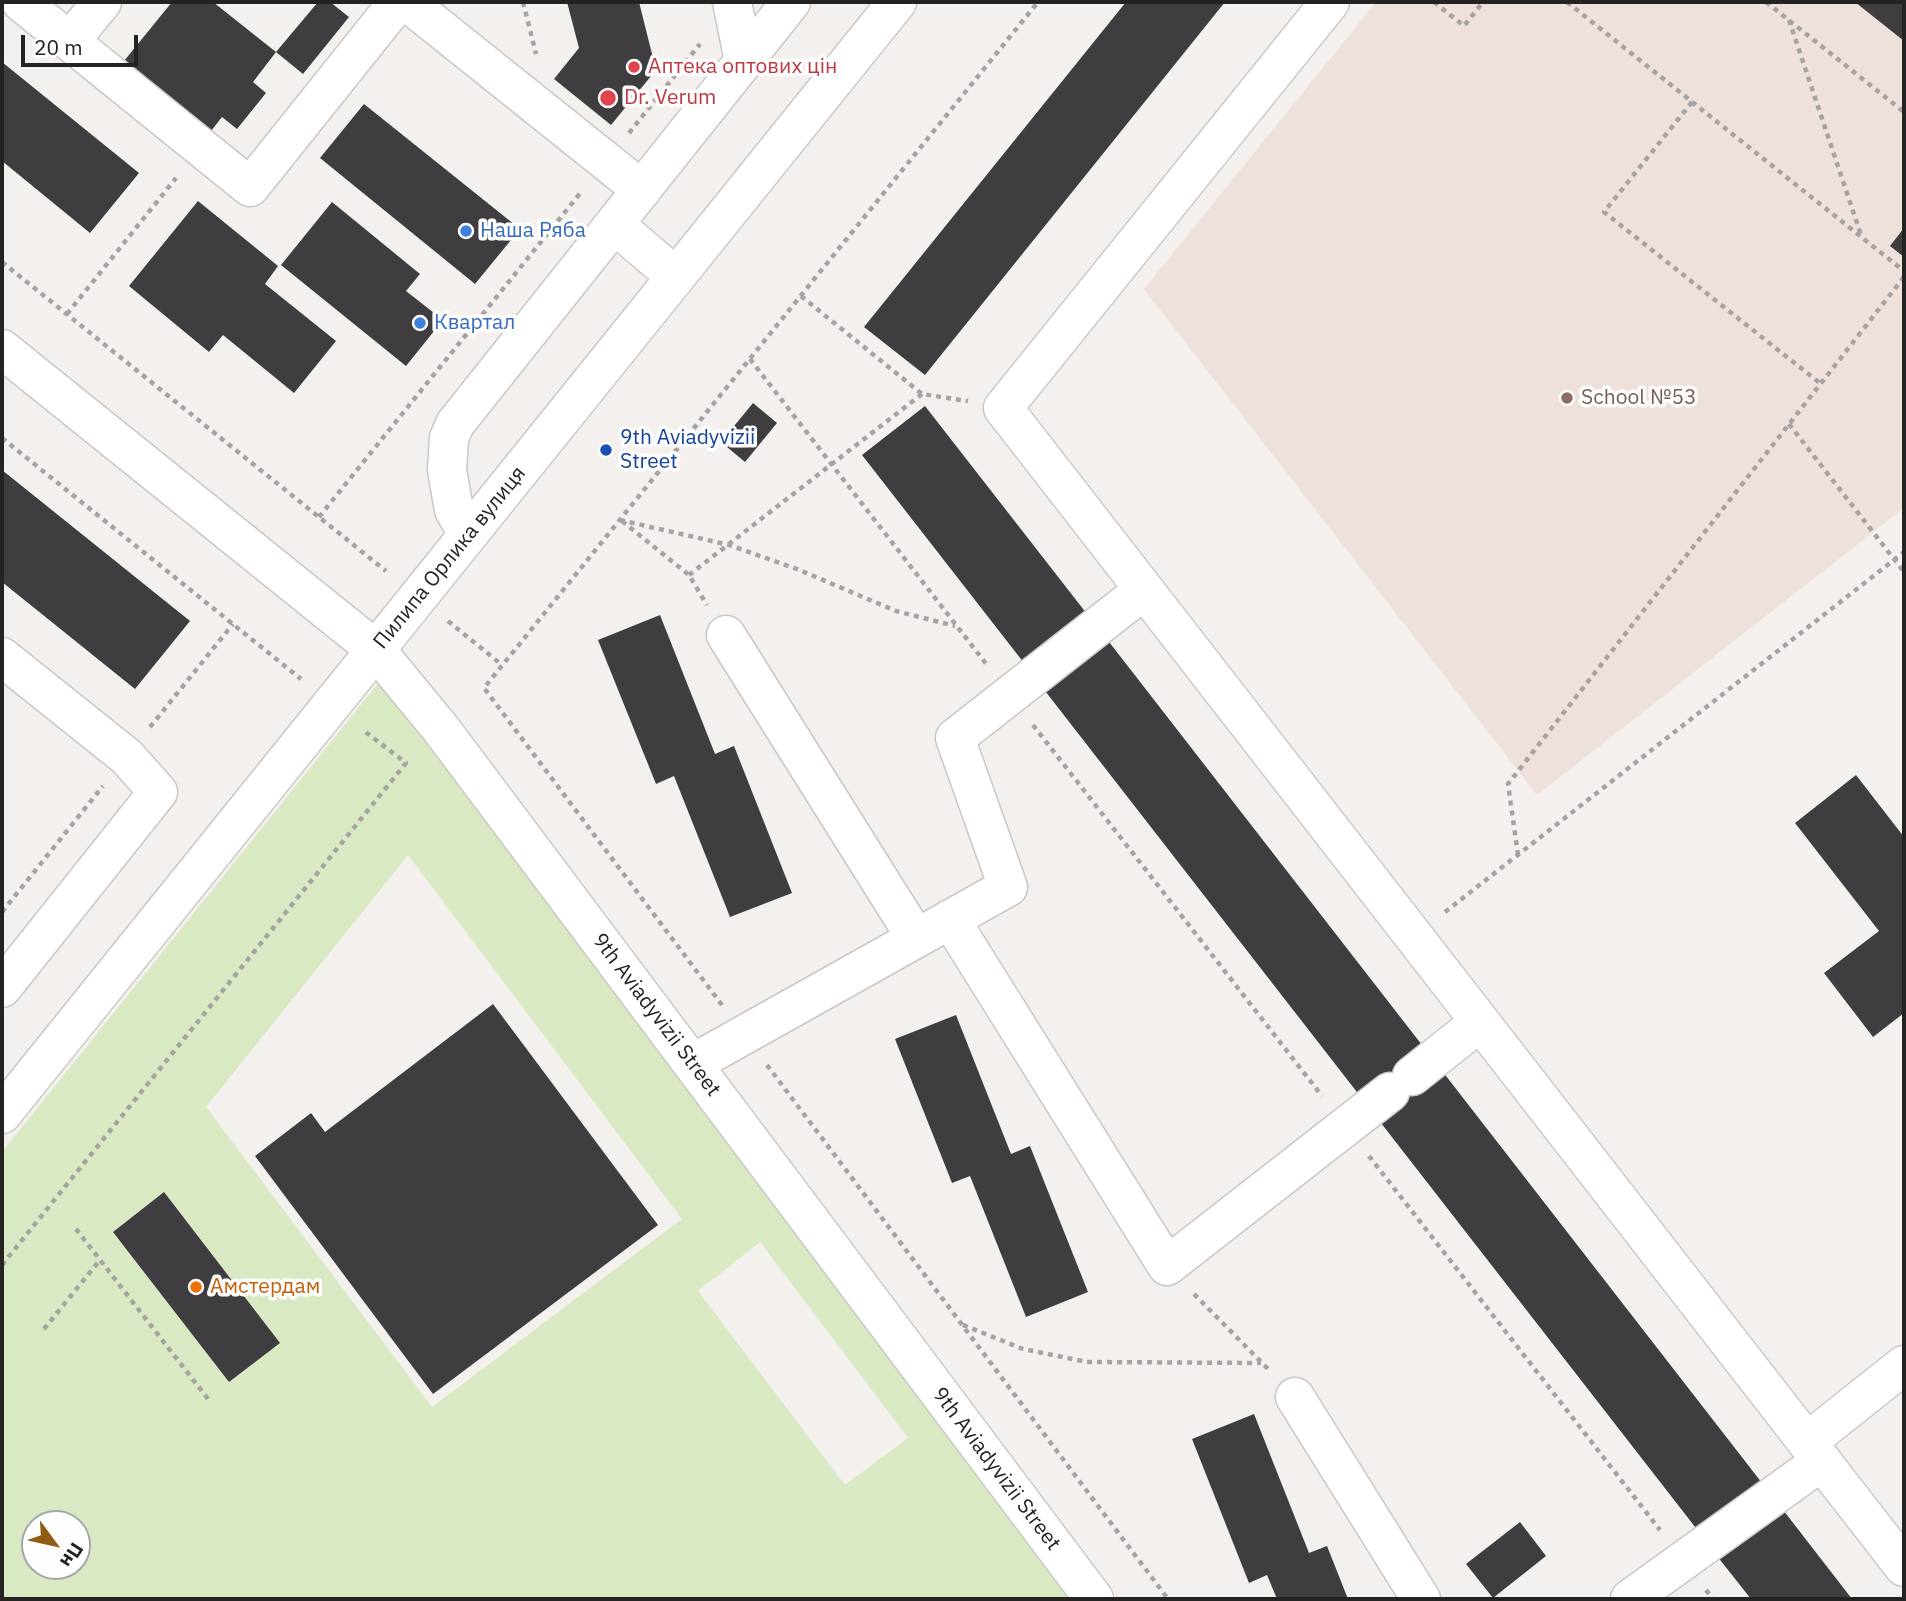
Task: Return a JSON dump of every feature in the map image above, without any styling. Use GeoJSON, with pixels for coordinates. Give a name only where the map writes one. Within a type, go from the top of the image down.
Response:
{"type":"FeatureCollection","features":[{"type":"Feature","properties":{"kind":"street"},"geometry":{"type":"LineString","coordinates":[[21,2],[250,187],[398,2]]}},
{"type":"Feature","properties":{"kind":"street"},"geometry":{"type":"LineString","coordinates":[[70,41],[102,2]]}},
{"type":"Feature","properties":{"kind":"street"},"geometry":{"type":"LineString","coordinates":[[407,2],[642,190]]}},
{"type":"Feature","properties":{"kind":"street"},"geometry":{"type":"LineString","coordinates":[[732,2],[744,61]]}},
{"type":"Feature","properties":{"kind":"street"},"geometry":{"type":"LineString","coordinates":[[468,534],[454,510],[447,470],[449,438],[455,424],[791,2]]}},
{"type":"Feature","properties":{"kind":"street","name":"Пилипа Орлика вулиця"},"geometry":{"type":"LineString","coordinates":[[2,1114],[897,2]]}},
{"type":"Feature","properties":{"kind":"street"},"geometry":{"type":"LineString","coordinates":[[1331,2],[1003,408],[1904,1567]]}},
{"type":"Feature","properties":{"kind":"street"},"geometry":{"type":"LineString","coordinates":[[615,225],[675,276]]}},
{"type":"Feature","properties":{"kind":"street","name":"9th Aviadyvizii Street"},"geometry":{"type":"LineString","coordinates":[[2,349],[376,650],[441,729],[1094,1599]]}},
{"type":"Feature","properties":{"kind":"street"},"geometry":{"type":"LineString","coordinates":[[692,1063],[1008,887],[955,738],[1144,590]]}},
{"type":"Feature","properties":{"kind":"street"},"geometry":{"type":"LineString","coordinates":[[726,635],[916,938]]}},
{"type":"Feature","properties":{"kind":"street"},"geometry":{"type":"LineString","coordinates":[[2,657],[127,757],[158,792],[2,988]]}},
{"type":"Feature","properties":{"kind":"street"},"geometry":{"type":"LineString","coordinates":[[950,919],[1167,1266],[1480,1022]]}},
{"type":"Feature","properties":{"kind":"street"},"geometry":{"type":"LineString","coordinates":[[1630,1599],[1683,1561],[1814,1452],[1904,1365]]}},
{"type":"Feature","properties":{"kind":"street"},"geometry":{"type":"LineString","coordinates":[[1295,1397],[1422,1599]]}},
{"type":"Feature","properties":{"kind":"path"},"geometry":{"type":"LineString","coordinates":[[319,517],[732,2]]}},
{"type":"Feature","properties":{"kind":"path"},"geometry":{"type":"LineString","coordinates":[[1038,2],[484,688],[1168,1599]]}},
{"type":"Feature","properties":{"kind":"path"},"geometry":{"type":"LineString","coordinates":[[1434,2],[1464,26],[1483,2]]}},
{"type":"Feature","properties":{"kind":"path"},"geometry":{"type":"LineString","coordinates":[[1567,2],[1904,271]]}},
{"type":"Feature","properties":{"kind":"path"},"geometry":{"type":"LineString","coordinates":[[1766,2],[1904,112]]}},
{"type":"Feature","properties":{"kind":"path"},"geometry":{"type":"LineString","coordinates":[[1789,20],[1861,237]]}},
{"type":"Feature","properties":{"kind":"path"},"geometry":{"type":"LineString","coordinates":[[1692,102],[1604,212],[1821,384]]}},
{"type":"Feature","properties":{"kind":"path"},"geometry":{"type":"LineString","coordinates":[[67,314],[201,147]]}},
{"type":"Feature","properties":{"kind":"path"},"geometry":{"type":"LineString","coordinates":[[2,262],[386,571]]}},
{"type":"Feature","properties":{"kind":"path"},"geometry":{"type":"LineString","coordinates":[[1518,855],[1508,783],[1904,277]]}},
{"type":"Feature","properties":{"kind":"path"},"geometry":{"type":"LineString","coordinates":[[620,520],[689,575],[922,394],[801,296]]}},
{"type":"Feature","properties":{"kind":"path"},"geometry":{"type":"LineString","coordinates":[[750,359],[1713,1599]]}},
{"type":"Feature","properties":{"kind":"path"},"geometry":{"type":"LineString","coordinates":[[1789,424],[1904,572]]}},
{"type":"Feature","properties":{"kind":"path"},"geometry":{"type":"LineString","coordinates":[[2,438],[304,681]]}},
{"type":"Feature","properties":{"kind":"path"},"geometry":{"type":"LineString","coordinates":[[620,520],[729,545],[797,569],[896,611],[957,626]]}},
{"type":"Feature","properties":{"kind":"path"},"geometry":{"type":"LineString","coordinates":[[1414,936],[1904,552]]}},
{"type":"Feature","properties":{"kind":"path"},"geometry":{"type":"LineString","coordinates":[[447,621],[502,665]]}},
{"type":"Feature","properties":{"kind":"path"},"geometry":{"type":"LineString","coordinates":[[2,1265],[406,764],[363,730]]}},
{"type":"Feature","properties":{"kind":"path"},"geometry":{"type":"LineString","coordinates":[[76,1229],[208,1399]]}},
{"type":"Feature","properties":{"kind":"path"},"geometry":{"type":"LineString","coordinates":[[44,1329],[100,1260]]}},
{"type":"Feature","properties":{"kind":"path"},"geometry":{"type":"LineString","coordinates":[[1167,1266],[1295,1397]]}},
{"type":"Feature","properties":{"kind":"path"},"geometry":{"type":"LineString","coordinates":[[962,1325],[1023,1349],[1087,1362],[1261,1363]]}},
{"type":"Feature","properties":{"kind":"shaded area","name":"School №53"},"geometry":{"type":"Polygon","coordinates":[[[1376,2],[1904,2],[1904,508],[1537,795],[1144,289],[1376,2]]]}},
{"type":"Feature","properties":{"kind":"green space"},"geometry":{"type":"Polygon","coordinates":[[[380,681],[1069,1599],[2,1599],[2,1152],[380,681]],[[408,855],[206,1107],[432,1407],[682,1219],[408,855]],[[760,1242],[698,1291],[845,1485],[908,1438],[760,1242]]]}},
{"type":"Feature","properties":{"kind":"building"},"geometry":{"type":"Polygon","coordinates":[[[172,2],[213,2],[276,52],[253,82],[266,93],[237,129],[222,117],[211,131],[124,61],[172,2]]]}},
{"type":"Feature","properties":{"kind":"building"},"geometry":{"type":"Polygon","coordinates":[[[318,2],[330,2],[349,17],[303,74],[276,52],[318,2]]]}},
{"type":"Feature","properties":{"kind":"building"},"geometry":{"type":"Polygon","coordinates":[[[567,2],[639,2],[656,70],[611,125],[554,79],[579,48],[567,2]]]}},
{"type":"Feature","properties":{"kind":"building"},"geometry":{"type":"Polygon","coordinates":[[[1126,2],[1225,2],[925,375],[864,327],[1126,2]]]}},
{"type":"Feature","properties":{"kind":"building"},"geometry":{"type":"Polygon","coordinates":[[[1855,2],[1904,2],[1904,41],[1855,2]]]}},
{"type":"Feature","properties":{"kind":"building"},"geometry":{"type":"Polygon","coordinates":[[[2,62],[139,173],[90,233],[2,161],[2,62]]]}},
{"type":"Feature","properties":{"kind":"building"},"geometry":{"type":"Polygon","coordinates":[[[364,104],[520,229],[475,284],[320,158],[364,104]]]}},
{"type":"Feature","properties":{"kind":"building"},"geometry":{"type":"Polygon","coordinates":[[[198,201],[278,266],[265,284],[336,341],[294,393],[223,335],[209,352],[129,286],[198,201]]]}},
{"type":"Feature","properties":{"kind":"building"},"geometry":{"type":"Polygon","coordinates":[[[332,202],[420,274],[406,291],[443,320],[406,366],[281,265],[332,202]]]}},
{"type":"Feature","properties":{"kind":"building"},"geometry":{"type":"Polygon","coordinates":[[[1904,228],[1904,257],[1890,246],[1904,228]]]}},
{"type":"Feature","properties":{"kind":"building"},"geometry":{"type":"Polygon","coordinates":[[[753,403],[777,423],[745,462],[721,442],[753,403]]]}},
{"type":"Feature","properties":{"kind":"building"},"geometry":{"type":"Polygon","coordinates":[[[925,406],[1087,614],[1024,663],[862,455],[925,406]]]}},
{"type":"Feature","properties":{"kind":"building"},"geometry":{"type":"Polygon","coordinates":[[[2,470],[190,621],[135,689],[2,582],[2,470]]]}},
{"type":"Feature","properties":{"kind":"building"},"geometry":{"type":"Polygon","coordinates":[[[660,615],[715,754],[734,746],[792,893],[730,917],[674,776],[656,784],[598,640],[660,615]]]}},
{"type":"Feature","properties":{"kind":"building"},"geometry":{"type":"Polygon","coordinates":[[[1106,638],[1762,1483],[1699,1532],[1042,687],[1106,638]]]}},
{"type":"Feature","properties":{"kind":"building"},"geometry":{"type":"Polygon","coordinates":[[[1856,775],[1904,837],[1904,1013],[1873,1037],[1824,973],[1879,931],[1795,823],[1856,775]]]}},
{"type":"Feature","properties":{"kind":"building"},"geometry":{"type":"Polygon","coordinates":[[[493,1004],[658,1225],[433,1394],[255,1156],[311,1113],[325,1132],[493,1004]]]}},
{"type":"Feature","properties":{"kind":"building"},"geometry":{"type":"Polygon","coordinates":[[[956,1015],[1011,1154],[1030,1146],[1088,1292],[1026,1317],[970,1176],[952,1183],[895,1039],[956,1015]]]}},
{"type":"Feature","properties":{"kind":"building"},"geometry":{"type":"Polygon","coordinates":[[[164,1192],[280,1343],[229,1382],[113,1232],[164,1192]]]}},
{"type":"Feature","properties":{"kind":"building"},"geometry":{"type":"Polygon","coordinates":[[[1254,1414],[1309,1553],[1327,1546],[1348,1599],[1277,1599],[1267,1575],[1249,1583],[1192,1439],[1254,1414]]]}},
{"type":"Feature","properties":{"kind":"building"},"geometry":{"type":"Polygon","coordinates":[[[1780,1506],[1852,1599],[1751,1599],[1717,1556],[1780,1506]]]}},
{"type":"Feature","properties":{"kind":"building"},"geometry":{"type":"Polygon","coordinates":[[[1520,1522],[1546,1556],[1493,1598],[1466,1564],[1520,1522]]]}},
{"type":"Feature","properties":{"kind":"place","name":"Аптека оптових цін"},"geometry":{"type":"Point","coordinates":[634,67]}},
{"type":"Feature","properties":{"kind":"place","name":"Dr. Verum"},"geometry":{"type":"Point","coordinates":[608,98]}},
{"type":"Feature","properties":{"kind":"place","name":"Наша Ряба"},"geometry":{"type":"Point","coordinates":[466,231]}},
{"type":"Feature","properties":{"kind":"place","name":"Квартал"},"geometry":{"type":"Point","coordinates":[420,323]}},
{"type":"Feature","properties":{"kind":"place","name":"School №53"},"geometry":{"type":"Point","coordinates":[1567,398]}},
{"type":"Feature","properties":{"kind":"place","name":"9th Aviadyvizii Street"},"geometry":{"type":"Point","coordinates":[606,450]}},
{"type":"Feature","properties":{"kind":"place","name":"Амстердам"},"geometry":{"type":"Point","coordinates":[196,1287]}}]}
